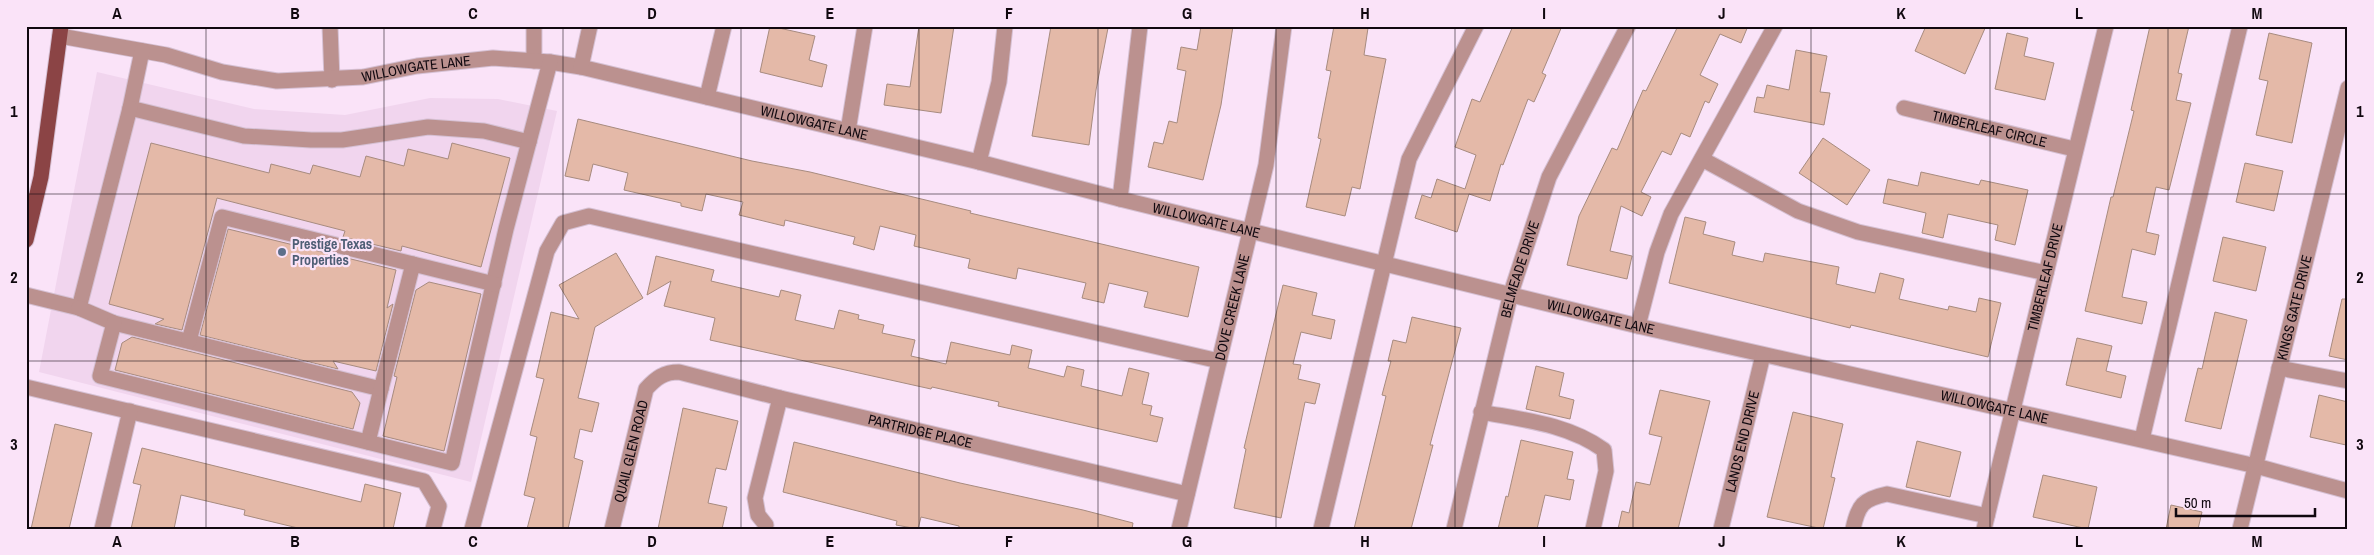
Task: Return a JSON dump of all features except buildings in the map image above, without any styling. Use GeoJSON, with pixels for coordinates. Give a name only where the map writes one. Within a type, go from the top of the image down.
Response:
{"type":"FeatureCollection","features":[{"type":"Feature","properties":{"kind":"main road"},"geometry":{"type":"LineString","coordinates":[[26,240],[41,178],[61,31]]}},
{"type":"Feature","properties":{"kind":"street"},"geometry":{"type":"LineString","coordinates":[[330,26],[332,80]]}},
{"type":"Feature","properties":{"kind":"street"},"geometry":{"type":"LineString","coordinates":[[114,323],[100,376],[452,463],[529,142],[542,62],[534,26]]}},
{"type":"Feature","properties":{"kind":"street"},"geometry":{"type":"LineString","coordinates":[[580,67],[590,26]]}},
{"type":"Feature","properties":{"kind":"street"},"geometry":{"type":"LineString","coordinates":[[707,97],[724,26]]}},
{"type":"Feature","properties":{"kind":"street"},"geometry":{"type":"LineString","coordinates":[[848,131],[865,26]]}},
{"type":"Feature","properties":{"kind":"street"},"geometry":{"type":"LineString","coordinates":[[979,162],[999,82],[1005,26]]}},
{"type":"Feature","properties":{"kind":"street"},"geometry":{"type":"LineString","coordinates":[[1120,199],[1140,26]]}},
{"type":"Feature","properties":{"kind":"street","name":"DOVE CREEK LANE"},"geometry":{"type":"LineString","coordinates":[[1179,529],[1266,165],[1284,26]]}},
{"type":"Feature","properties":{"kind":"street"},"geometry":{"type":"LineString","coordinates":[[1321,529],[1409,159],[1476,26]]}},
{"type":"Feature","properties":{"kind":"street","name":"BELMEADE DRIVE"},"geometry":{"type":"LineString","coordinates":[[1454,529],[1511,293],[1549,177],[1628,26]]}},
{"type":"Feature","properties":{"kind":"street"},"geometry":{"type":"LineString","coordinates":[[1638,326],[1660,245],[1671,214],[1774,26]]}},
{"type":"Feature","properties":{"kind":"street","name":"TIMBERLEAF DRIVE"},"geometry":{"type":"LineString","coordinates":[[1986,522],[2014,410],[2074,149],[2106,26]]}},
{"type":"Feature","properties":{"kind":"street"},"geometry":{"type":"LineString","coordinates":[[2142,439],[2240,26]]}},
{"type":"Feature","properties":{"kind":"street","name":"WILLOWGATE LANE"},"geometry":{"type":"LineString","coordinates":[[61,31],[166,56],[222,72],[277,82],[363,77],[418,66],[493,58],[580,67],[979,162],[1120,199],[1511,293],[1638,326],[2142,439],[2256,466],[2348,491]]}},
{"type":"Feature","properties":{"kind":"street"},"geometry":{"type":"LineString","coordinates":[[80,308],[130,108],[142,51]]}},
{"type":"Feature","properties":{"kind":"street","name":"KINGS GATE DRIVE"},"geometry":{"type":"LineString","coordinates":[[2240,529],[2348,88]]}},
{"type":"Feature","properties":{"kind":"street"},"geometry":{"type":"LineString","coordinates":[[130,108],[244,136],[342,140],[428,127],[484,131],[529,142]]}},
{"type":"Feature","properties":{"kind":"street","name":"TIMBERLEAF CIRCLE"},"geometry":{"type":"LineString","coordinates":[[1904,108],[2074,149]]}},
{"type":"Feature","properties":{"kind":"street"},"geometry":{"type":"LineString","coordinates":[[1702,159],[1798,211],[1858,232],[2046,273]]}},
{"type":"Feature","properties":{"kind":"street"},"geometry":{"type":"LineString","coordinates":[[472,529],[547,251],[563,223],[589,216],[1219,361]]}},
{"type":"Feature","properties":{"kind":"street"},"geometry":{"type":"LineString","coordinates":[[189,341],[222,217],[494,284]]}},
{"type":"Feature","properties":{"kind":"street"},"geometry":{"type":"LineString","coordinates":[[368,442],[412,264]]}},
{"type":"Feature","properties":{"kind":"street"},"geometry":{"type":"LineString","coordinates":[[26,295],[80,308],[114,323],[381,389]]}},
{"type":"Feature","properties":{"kind":"street","name":"LANDS END DRIVE"},"geometry":{"type":"LineString","coordinates":[[1721,529],[1763,355]]}},
{"type":"Feature","properties":{"kind":"street"},"geometry":{"type":"LineString","coordinates":[[2279,368],[2348,381]]}},
{"type":"Feature","properties":{"kind":"street","name":"PARTRIDGE PLACE"},"geometry":{"type":"LineString","coordinates":[[656,379],[668,372],[679,372],[780,398],[1187,494]]}},
{"type":"Feature","properties":{"kind":"street","name":"QUAIL GLEN ROAD"},"geometry":{"type":"LineString","coordinates":[[612,529],[646,389],[656,379]]}},
{"type":"Feature","properties":{"kind":"street"},"geometry":{"type":"LineString","coordinates":[[26,387],[424,481],[439,506],[434,529]]}},
{"type":"Feature","properties":{"kind":"street"},"geometry":{"type":"LineString","coordinates":[[768,528],[758,515],[755,498],[780,398]]}},
{"type":"Feature","properties":{"kind":"street"},"geometry":{"type":"LineString","coordinates":[[102,529],[130,412]]}},
{"type":"Feature","properties":{"kind":"street"},"geometry":{"type":"LineString","coordinates":[[1482,412],[1557,427],[1588,438],[1604,450],[1606,471],[1593,529]]}},
{"type":"Feature","properties":{"kind":"street"},"geometry":{"type":"LineString","coordinates":[[1853,529],[1857,510],[1870,498],[1887,494],[1986,522]]}},
{"type":"Feature","properties":{"kind":"shaded area"},"geometry":{"type":"Polygon","coordinates":[[[97,72],[254,109],[345,115],[430,98],[498,99],[557,111],[471,482],[39,372],[97,72]]]}},
{"type":"Feature","properties":{"kind":"place","name":"Prestige Texas Properties"},"geometry":{"type":"Point","coordinates":[282,252]}}]}
